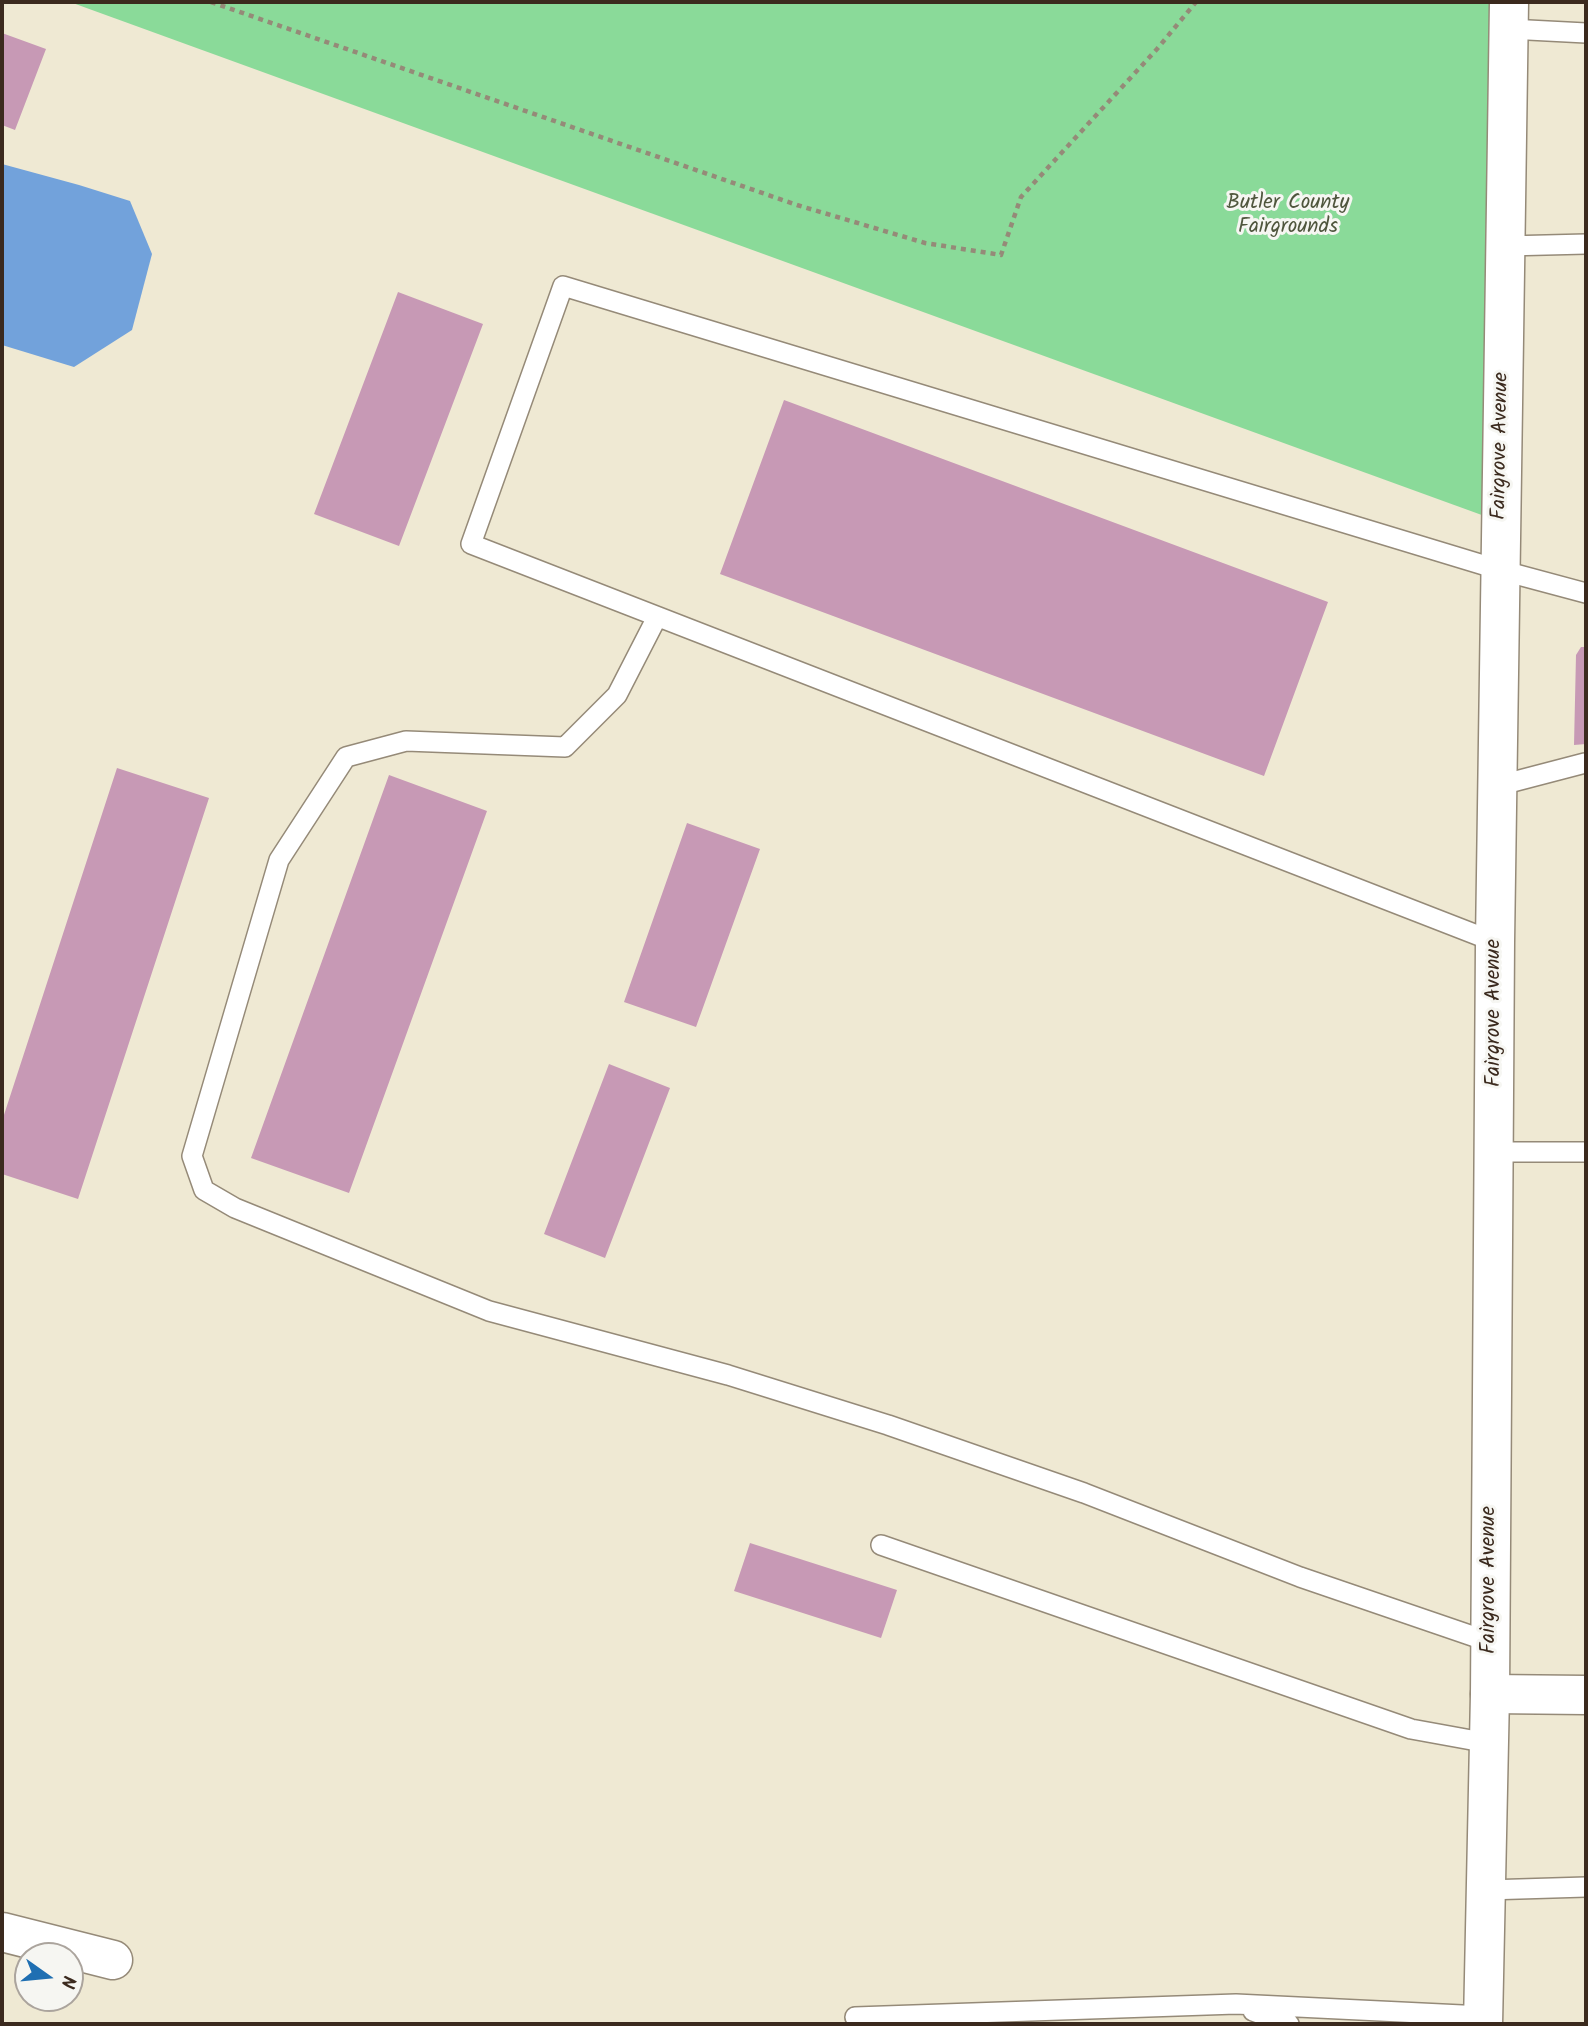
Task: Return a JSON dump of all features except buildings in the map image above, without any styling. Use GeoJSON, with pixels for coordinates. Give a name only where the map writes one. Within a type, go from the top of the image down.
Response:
{"type":"FeatureCollection","features":[{"type":"Feature","properties":{"kind":"main road","name":"Fairgrove Avenue"},"geometry":{"type":"LineString","coordinates":[[1483,2020],[1490,1694],[1495,942],[1509,15]]}},
{"type":"Feature","properties":{"kind":"main road"},"geometry":{"type":"LineString","coordinates":[[1490,1694],[1586,1695]]}},
{"type":"Feature","properties":{"kind":"main road"},"geometry":{"type":"LineString","coordinates":[[2,1932],[113,1960]]}},
{"type":"Feature","properties":{"kind":"lane"},"geometry":{"type":"LineString","coordinates":[[1509,15],[1586,33]]}},
{"type":"Feature","properties":{"kind":"lane"},"geometry":{"type":"LineString","coordinates":[[1506,246],[1586,244]]}},
{"type":"Feature","properties":{"kind":"lane"},"geometry":{"type":"LineString","coordinates":[[1495,942],[471,544],[563,286],[1500,570],[1586,593]]}},
{"type":"Feature","properties":{"kind":"lane"},"geometry":{"type":"LineString","coordinates":[[657,617],[617,695],[565,747],[406,741],[345,757],[279,860],[192,1156],[204,1190],[236,1208],[489,1311],[728,1375],[888,1425],[1084,1493],[1300,1577],[1490,1642]]}},
{"type":"Feature","properties":{"kind":"lane"},"geometry":{"type":"LineString","coordinates":[[1497,786],[1586,756]]}},
{"type":"Feature","properties":{"kind":"lane"},"geometry":{"type":"LineString","coordinates":[[1494,1152],[1586,1152]]}},
{"type":"Feature","properties":{"kind":"lane"},"geometry":{"type":"LineString","coordinates":[[881,1545],[1411,1730],[1488,1743]]}},
{"type":"Feature","properties":{"kind":"lane"},"geometry":{"type":"LineString","coordinates":[[1486,1890],[1586,1887]]}},
{"type":"Feature","properties":{"kind":"lane"},"geometry":{"type":"LineString","coordinates":[[855,2017],[1236,2004],[1483,2020]]}},
{"type":"Feature","properties":{"kind":"lane"},"geometry":{"type":"LineString","coordinates":[[1236,2004],[1289,2024]]}},
{"type":"Feature","properties":{"kind":"path"},"geometry":{"type":"LineString","coordinates":[[211,2],[797,205],[925,243],[1001,255],[1021,197],[1157,49],[1196,2]]}},
{"type":"Feature","properties":{"kind":"green space","name":"Butler County Fairgrounds"},"geometry":{"type":"Polygon","coordinates":[[[70,2],[1509,2],[1501,522],[70,2]]]}},
{"type":"Feature","properties":{"kind":"water"},"geometry":{"type":"Polygon","coordinates":[[[2,164],[130,201],[152,254],[132,330],[74,367],[2,345],[2,164]]]}}]}
